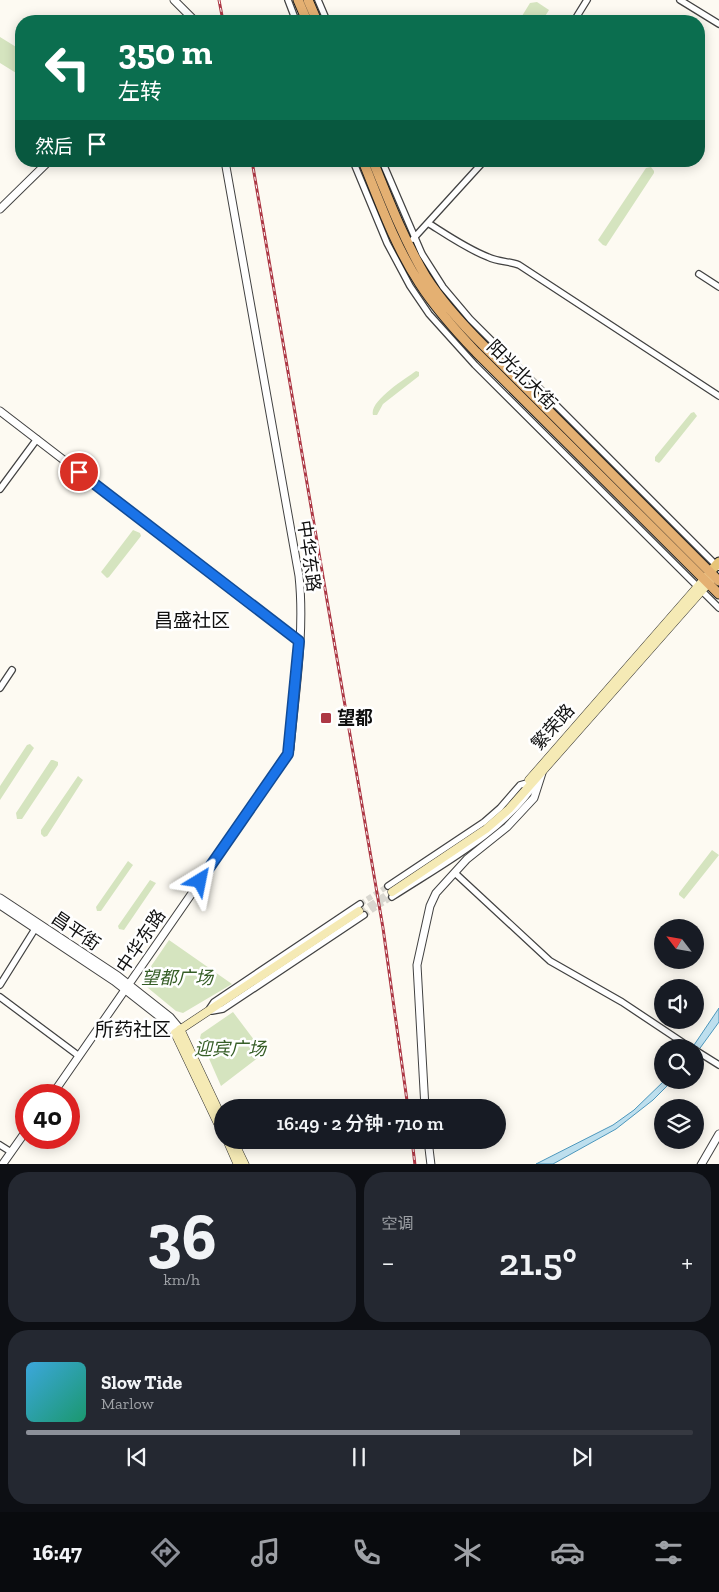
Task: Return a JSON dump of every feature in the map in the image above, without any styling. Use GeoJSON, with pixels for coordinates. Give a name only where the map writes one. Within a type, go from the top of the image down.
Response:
{"type":"FeatureCollection","features":[{"type":"Feature","properties":{"kind":"highway"},"geometry":{"type":"LineString","coordinates":[[298,0],[304,15]]}},
{"type":"Feature","properties":{"kind":"highway"},"geometry":{"type":"LineString","coordinates":[[308,0],[314,15]]}},
{"type":"Feature","properties":{"kind":"highway","name":"阳光北大街"},"geometry":{"type":"LineString","coordinates":[[365,167],[400,250],[419,283],[444,318],[476,352],[712,576]]}},
{"type":"Feature","properties":{"kind":"highway","name":"阳光北大街"},"geometry":{"type":"LineString","coordinates":[[376,167],[408,244],[432,286],[463,325],[712,576]]}},
{"type":"Feature","properties":{"kind":"highway"},"geometry":{"type":"LineString","coordinates":[[712,576],[719,594]]}},
{"type":"Feature","properties":{"kind":"main road","name":"繁荣路"},"geometry":{"type":"LineString","coordinates":[[712,576],[509,809],[492,825],[390,891],[490,822],[507,807],[526,783],[712,576]]}},
{"type":"Feature","properties":{"kind":"main road"},"geometry":{"type":"LineString","coordinates":[[178,1032],[360,911]]}},
{"type":"Feature","properties":{"kind":"main road"},"geometry":{"type":"LineString","coordinates":[[178,1032],[214,1102]]}},
{"type":"Feature","properties":{"kind":"main road"},"geometry":{"type":"LineString","coordinates":[[178,1032],[214,1114]]}},
{"type":"Feature","properties":{"kind":"main road"},"geometry":{"type":"LineString","coordinates":[[230,1149],[238,1164]]}},
{"type":"Feature","properties":{"kind":"main road"},"geometry":{"type":"LineString","coordinates":[[238,1149],[245,1164]]}},
{"type":"Feature","properties":{"kind":"street"},"geometry":{"type":"LineString","coordinates":[[174,0],[188,15]]}},
{"type":"Feature","properties":{"kind":"street"},"geometry":{"type":"LineString","coordinates":[[288,0],[294,15]]}},
{"type":"Feature","properties":{"kind":"street"},"geometry":{"type":"LineString","coordinates":[[318,0],[324,15]]}},
{"type":"Feature","properties":{"kind":"street"},"geometry":{"type":"LineString","coordinates":[[578,15],[587,0]]}},
{"type":"Feature","properties":{"kind":"street"},"geometry":{"type":"LineString","coordinates":[[680,0],[704,15]]}},
{"type":"Feature","properties":{"kind":"street"},"geometry":{"type":"LineString","coordinates":[[705,15],[719,24]]}},
{"type":"Feature","properties":{"kind":"street"},"geometry":{"type":"LineString","coordinates":[[0,209],[43,167]]}},
{"type":"Feature","properties":{"kind":"street","name":"中华东路"},"geometry":{"type":"LineString","coordinates":[[60,1084],[288,754],[299,641],[299,576],[226,167]]}},
{"type":"Feature","properties":{"kind":"street"},"geometry":{"type":"LineString","coordinates":[[355,167],[387,243],[410,286],[429,314],[474,363],[712,576]]}},
{"type":"Feature","properties":{"kind":"street"},"geometry":{"type":"LineString","coordinates":[[385,167],[422,254],[434,273],[470,320],[712,576],[719,608]]}},
{"type":"Feature","properties":{"kind":"street"},"geometry":{"type":"LineString","coordinates":[[408,244],[479,167]]}},
{"type":"Feature","properties":{"kind":"street"},"geometry":{"type":"LineString","coordinates":[[428,223],[490,259],[519,265],[719,396]]}},
{"type":"Feature","properties":{"kind":"street"},"geometry":{"type":"LineString","coordinates":[[699,274],[719,287]]}},
{"type":"Feature","properties":{"kind":"street"},"geometry":{"type":"LineString","coordinates":[[0,411],[299,641]]}},
{"type":"Feature","properties":{"kind":"street"},"geometry":{"type":"LineString","coordinates":[[0,489],[36,439]]}},
{"type":"Feature","properties":{"kind":"street"},"geometry":{"type":"LineString","coordinates":[[0,688],[12,670]]}},
{"type":"Feature","properties":{"kind":"street"},"geometry":{"type":"LineString","coordinates":[[424,1099],[416,965],[430,906],[436,894],[467,859],[507,827],[534,798],[542,773]]}},
{"type":"Feature","properties":{"kind":"street"},"geometry":{"type":"LineString","coordinates":[[454,873],[550,961],[622,1002],[680,1039]]}},
{"type":"Feature","properties":{"kind":"street","name":"昌平街"},"geometry":{"type":"LineString","coordinates":[[0,898],[170,1017],[178,1032]]}},
{"type":"Feature","properties":{"kind":"street","name":"昌平街"},"geometry":{"type":"LineString","coordinates":[[0,906],[127,987]]}},
{"type":"Feature","properties":{"kind":"street"},"geometry":{"type":"LineString","coordinates":[[0,985],[35,929]]}},
{"type":"Feature","properties":{"kind":"street"},"geometry":{"type":"LineString","coordinates":[[0,997],[79,1056]]}},
{"type":"Feature","properties":{"kind":"street"},"geometry":{"type":"LineString","coordinates":[[704,1056],[719,1065]]}},
{"type":"Feature","properties":{"kind":"street"},"geometry":{"type":"LineString","coordinates":[[701,1164],[719,1134]]}},
{"type":"Feature","properties":{"kind":"street"},"geometry":{"type":"LineString","coordinates":[[0,1145],[11,1152]]}},
{"type":"Feature","properties":{"kind":"street"},"geometry":{"type":"LineString","coordinates":[[2,1164],[15,1146]]}},
{"type":"Feature","properties":{"kind":"street"},"geometry":{"type":"LineString","coordinates":[[429,1149],[431,1164]]}},
{"type":"Feature","properties":{"kind":"green space"},"geometry":{"type":"Polygon","coordinates":[[[537,2],[549,10],[546,15],[523,15],[530,3],[537,2]]]}},
{"type":"Feature","properties":{"kind":"green space"},"geometry":{"type":"Polygon","coordinates":[[[0,37],[15,46],[15,72],[0,63],[0,37]]]}},
{"type":"Feature","properties":{"kind":"green space"},"geometry":{"type":"Polygon","coordinates":[[[651,167],[654,173],[606,246],[603,245],[598,240],[646,168],[651,167]]]}},
{"type":"Feature","properties":{"kind":"green space"},"geometry":{"type":"Polygon","coordinates":[[[416,371],[419,372],[419,376],[383,404],[377,415],[373,415],[376,403],[416,371]]]}},
{"type":"Feature","properties":{"kind":"green space"},"geometry":{"type":"Polygon","coordinates":[[[694,412],[697,416],[661,461],[659,463],[655,461],[655,457],[691,413],[694,412]]]}},
{"type":"Feature","properties":{"kind":"green space"},"geometry":{"type":"Polygon","coordinates":[[[133,530],[140,533],[141,536],[107,578],[101,572],[133,530]]]}},
{"type":"Feature","properties":{"kind":"green space"},"geometry":{"type":"Polygon","coordinates":[[[30,744],[34,748],[0,800],[0,786],[27,745],[30,744]]]}},
{"type":"Feature","properties":{"kind":"green space"},"geometry":{"type":"Polygon","coordinates":[[[51,760],[58,762],[58,765],[22,819],[17,819],[16,813],[51,760]]]}},
{"type":"Feature","properties":{"kind":"green space"},"geometry":{"type":"Polygon","coordinates":[[[78,776],[83,780],[47,836],[44,837],[41,834],[41,830],[78,776]]]}},
{"type":"Feature","properties":{"kind":"green space"},"geometry":{"type":"Polygon","coordinates":[[[712,850],[719,855],[684,899],[679,893],[712,850]]]}},
{"type":"Feature","properties":{"kind":"green space"},"geometry":{"type":"Polygon","coordinates":[[[128,861],[133,865],[101,911],[97,911],[96,907],[128,861]]]}},
{"type":"Feature","properties":{"kind":"green space"},"geometry":{"type":"Polygon","coordinates":[[[150,880],[156,883],[124,930],[119,929],[118,926],[150,880]]]}},
{"type":"Feature","properties":{"kind":"green space","name":"望都广场"},"geometry":{"type":"Polygon","coordinates":[[[169,940],[232,984],[183,1013],[176,1011],[142,983],[143,978],[169,940]]]}},
{"type":"Feature","properties":{"kind":"green space","name":"迎宾广场"},"geometry":{"type":"Polygon","coordinates":[[[233,1012],[264,1053],[221,1086],[200,1038],[201,1034],[233,1012]]]}},
{"type":"Feature","properties":{"kind":"water"},"geometry":{"type":"Polygon","coordinates":[[[719,1008],[719,1022],[704,1043],[704,1039],[698,1039],[719,1008]]]}},
{"type":"Feature","properties":{"kind":"water"},"geometry":{"type":"Polygon","coordinates":[[[656,1089],[664,1089],[616,1129],[553,1164],[536,1164],[613,1125],[634,1110],[656,1089]]]}},
{"type":"Feature","properties":{"kind":"tunnel"},"geometry":{"type":"LineString","coordinates":[[360,904],[388,886]]}},
{"type":"Feature","properties":{"kind":"tunnel"},"geometry":{"type":"LineString","coordinates":[[359,914],[392,892]]}},
{"type":"Feature","properties":{"kind":"tunnel"},"geometry":{"type":"LineString","coordinates":[[364,915],[392,897]]}},
{"type":"Feature","properties":{"kind":"railway"},"geometry":{"type":"LineString","coordinates":[[219,0],[222,15]]}},
{"type":"Feature","properties":{"kind":"railway"},"geometry":{"type":"LineString","coordinates":[[253,167],[383,928],[407,1099]]}},
{"type":"Feature","properties":{"kind":"railway"},"geometry":{"type":"LineString","coordinates":[[413,1149],[415,1164]]}},
{"type":"Feature","properties":{"kind":"place","name":"望都"},"geometry":{"type":"Point","coordinates":[326,718]}},
{"type":"Feature","properties":{"kind":"district","name":"昌盛社区"},"geometry":{"type":"Point","coordinates":[192,620]}},
{"type":"Feature","properties":{"kind":"district","name":"所药社区"},"geometry":{"type":"Point","coordinates":[133,1029]}},
{"type":"Feature","properties":{"kind":"route"},"geometry":{"type":"LineString","coordinates":[[79,472],[299,641],[290,749],[288,754],[200,881]]}}]}
